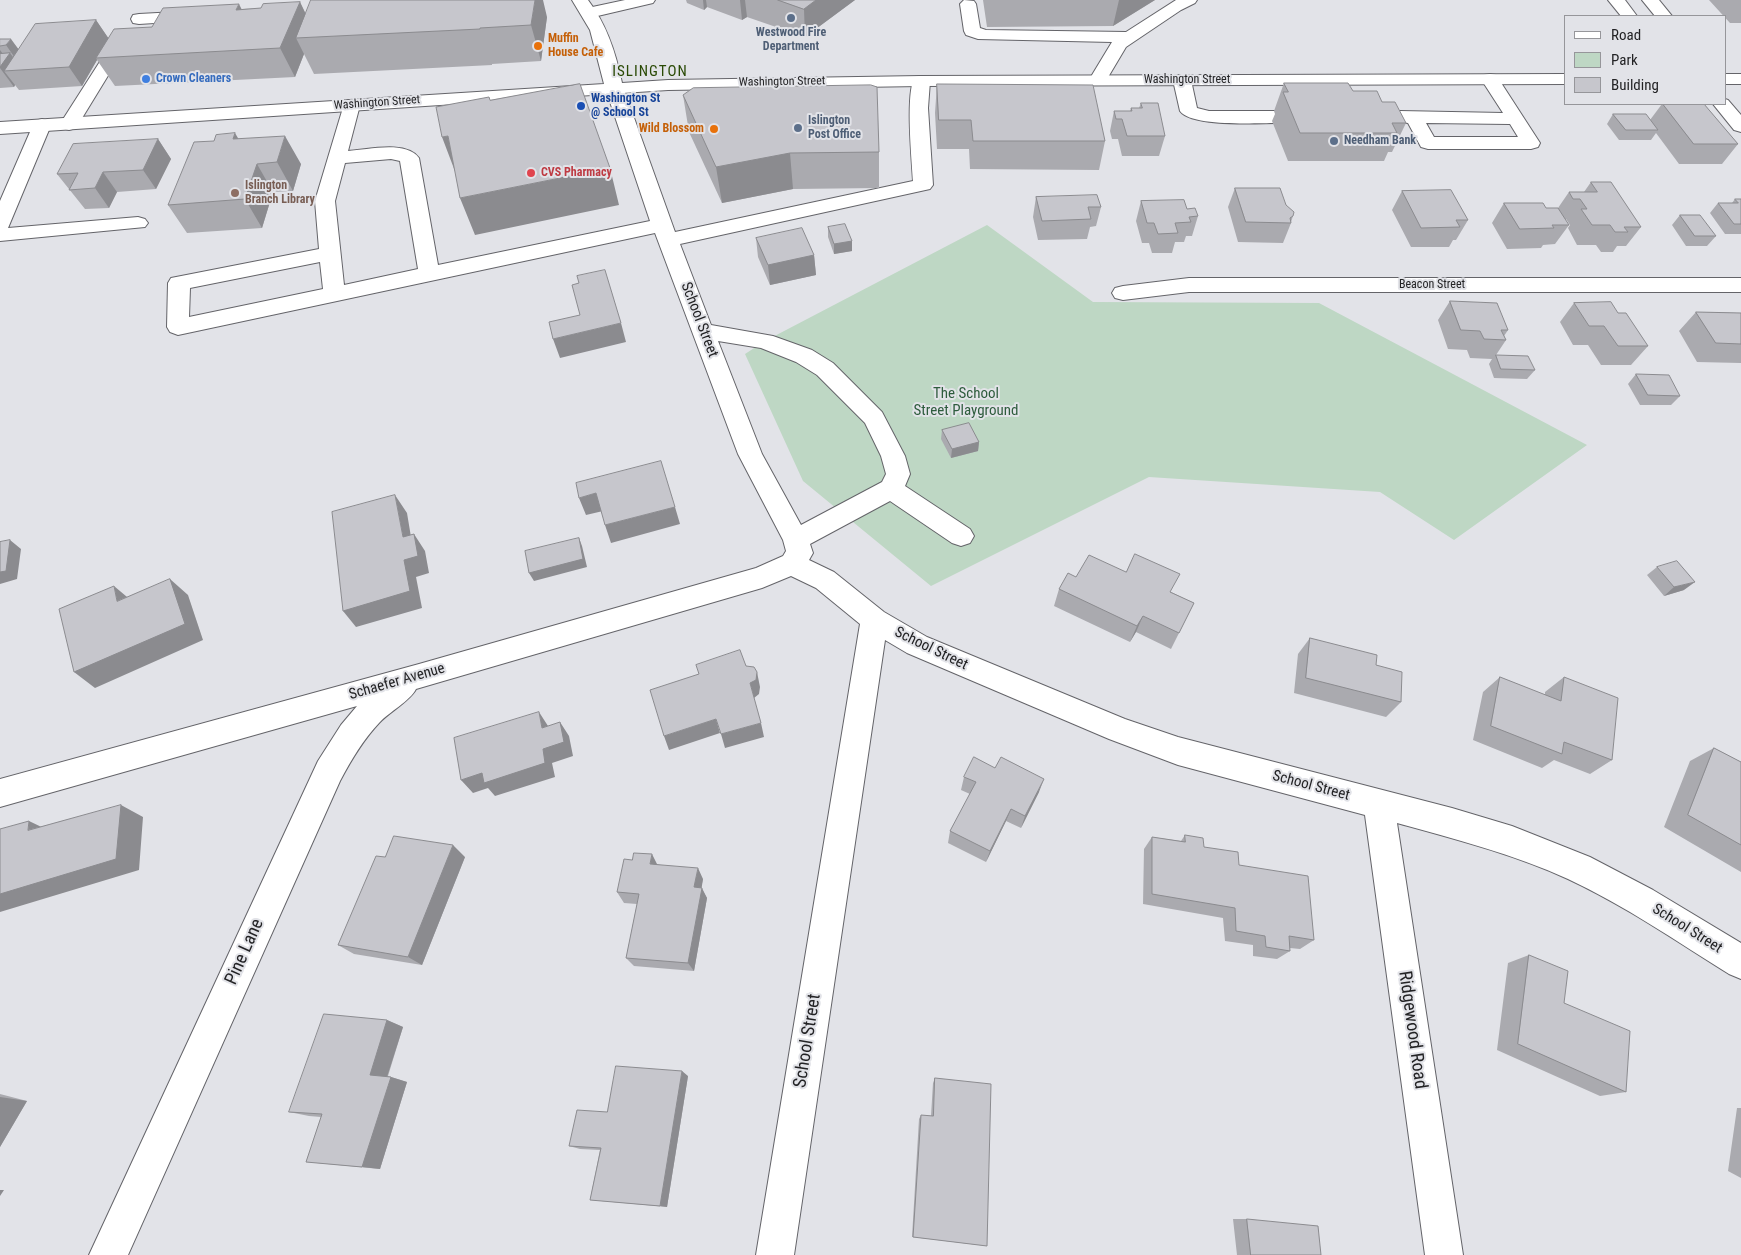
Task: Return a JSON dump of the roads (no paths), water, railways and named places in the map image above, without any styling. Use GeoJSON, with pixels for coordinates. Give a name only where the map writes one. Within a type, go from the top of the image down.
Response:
{"type":"FeatureCollection","features":[{"type":"Feature","properties":{"kind":"street"},"geometry":{"type":"LineString","coordinates":[[69,124],[90,94],[128,31],[158,0]]}},
{"type":"Feature","properties":{"kind":"street"},"geometry":{"type":"LineString","coordinates":[[584,7],[647,0]]}},
{"type":"Feature","properties":{"kind":"street"},"geometry":{"type":"LineString","coordinates":[[1098,80],[1119,44],[1175,7],[1189,0]]}},
{"type":"Feature","properties":{"kind":"street"},"geometry":{"type":"LineString","coordinates":[[1616,0],[1628,15]]}},
{"type":"Feature","properties":{"kind":"street"},"geometry":{"type":"LineString","coordinates":[[1650,0],[1663,15]]}},
{"type":"Feature","properties":{"kind":"street"},"geometry":{"type":"LineString","coordinates":[[968,4],[972,31],[984,35],[1130,37]]}},
{"type":"Feature","properties":{"kind":"street","name":"School Street"},"geometry":{"type":"LineString","coordinates":[[584,7],[605,46],[614,87],[665,232],[750,454],[794,552],[825,580],[874,620],[917,645],[1119,730],[1178,751],[1452,823],[1512,841],[1579,868],[1642,901],[1741,962]]}},
{"type":"Feature","properties":{"kind":"street"},"geometry":{"type":"LineString","coordinates":[[139,19],[207,16]]}},
{"type":"Feature","properties":{"kind":"street"},"geometry":{"type":"LineString","coordinates":[[1414,117],[1428,143],[1531,143],[1490,79]]}},
{"type":"Feature","properties":{"kind":"street","name":"Washington Street"},"geometry":{"type":"LineString","coordinates":[[0,128],[614,87],[922,81],[1564,79]]}},
{"type":"Feature","properties":{"kind":"street"},"geometry":{"type":"LineString","coordinates":[[1726,79],[1741,80]]}},
{"type":"Feature","properties":{"kind":"street"},"geometry":{"type":"LineString","coordinates":[[1182,80],[1189,111],[1208,117],[1276,117]]}},
{"type":"Feature","properties":{"kind":"street"},"geometry":{"type":"LineString","coordinates":[[330,253],[179,283],[178,327],[429,273],[924,185],[919,108],[922,81]]}},
{"type":"Feature","properties":{"kind":"street"},"geometry":{"type":"LineString","coordinates":[[334,294],[325,200],[351,105]]}},
{"type":"Feature","properties":{"kind":"street"},"geometry":{"type":"LineString","coordinates":[[1723,105],[1741,126]]}},
{"type":"Feature","properties":{"kind":"street"},"geometry":{"type":"LineString","coordinates":[[1386,117],[1516,119]]}},
{"type":"Feature","properties":{"kind":"street"},"geometry":{"type":"LineString","coordinates":[[0,225],[42,125]]}},
{"type":"Feature","properties":{"kind":"street"},"geometry":{"type":"LineString","coordinates":[[337,158],[391,153],[402,154],[409,158],[429,273]]}},
{"type":"Feature","properties":{"kind":"street"},"geometry":{"type":"LineString","coordinates":[[0,235],[138,223]]}},
{"type":"Feature","properties":{"kind":"street","name":"Beacon Street"},"geometry":{"type":"LineString","coordinates":[[1123,293],[1189,285],[1741,285]]}},
{"type":"Feature","properties":{"kind":"street"},"geometry":{"type":"LineString","coordinates":[[703,332],[765,341],[804,356],[825,369],[874,418],[893,456],[898,474],[891,490],[961,536]]}},
{"type":"Feature","properties":{"kind":"street","name":"Schaefer Avenue"},"geometry":{"type":"LineString","coordinates":[[0,793],[419,676],[762,577],[794,552],[891,490]]}},
{"type":"Feature","properties":{"kind":"street","name":"School Street"},"geometry":{"type":"LineString","coordinates":[[775,1255],[874,620]]}},
{"type":"Feature","properties":{"kind":"street","name":"Pine Lane"},"geometry":{"type":"LineString","coordinates":[[108,1255],[329,771],[346,741],[367,714],[389,694],[419,676]]}},
{"type":"Feature","properties":{"kind":"street","name":"Ridgewood Road"},"geometry":{"type":"LineString","coordinates":[[1379,804],[1444,1255]]}},
{"type":"Feature","properties":{"kind":"place","name":"Westwood Fire Department"},"geometry":{"type":"Point","coordinates":[791,18]}},
{"type":"Feature","properties":{"kind":"place","name":"Muffin House Cafe"},"geometry":{"type":"Point","coordinates":[538,46]}},
{"type":"Feature","properties":{"kind":"place","name":"Crown Cleaners"},"geometry":{"type":"Point","coordinates":[146,79]}},
{"type":"Feature","properties":{"kind":"place","name":"Washington St @ School St"},"geometry":{"type":"Point","coordinates":[581,106]}},
{"type":"Feature","properties":{"kind":"place","name":"Islington Post Office"},"geometry":{"type":"Point","coordinates":[798,128]}},
{"type":"Feature","properties":{"kind":"place","name":"Wild Blossom"},"geometry":{"type":"Point","coordinates":[714,129]}},
{"type":"Feature","properties":{"kind":"place","name":"Needham Bank"},"geometry":{"type":"Point","coordinates":[1334,141]}},
{"type":"Feature","properties":{"kind":"place","name":"CVS Pharmacy"},"geometry":{"type":"Point","coordinates":[531,173]}},
{"type":"Feature","properties":{"kind":"place","name":"Islington Branch Library"},"geometry":{"type":"Point","coordinates":[235,193]}},
{"type":"Feature","properties":{"kind":"district","name":"ISLINGTON"},"geometry":{"type":"Point","coordinates":[650,72]}},
{"type":"Feature","properties":{"kind":"park label","name":"The School Street Playground"},"geometry":{"type":"Point","coordinates":[966,402]}}]}
